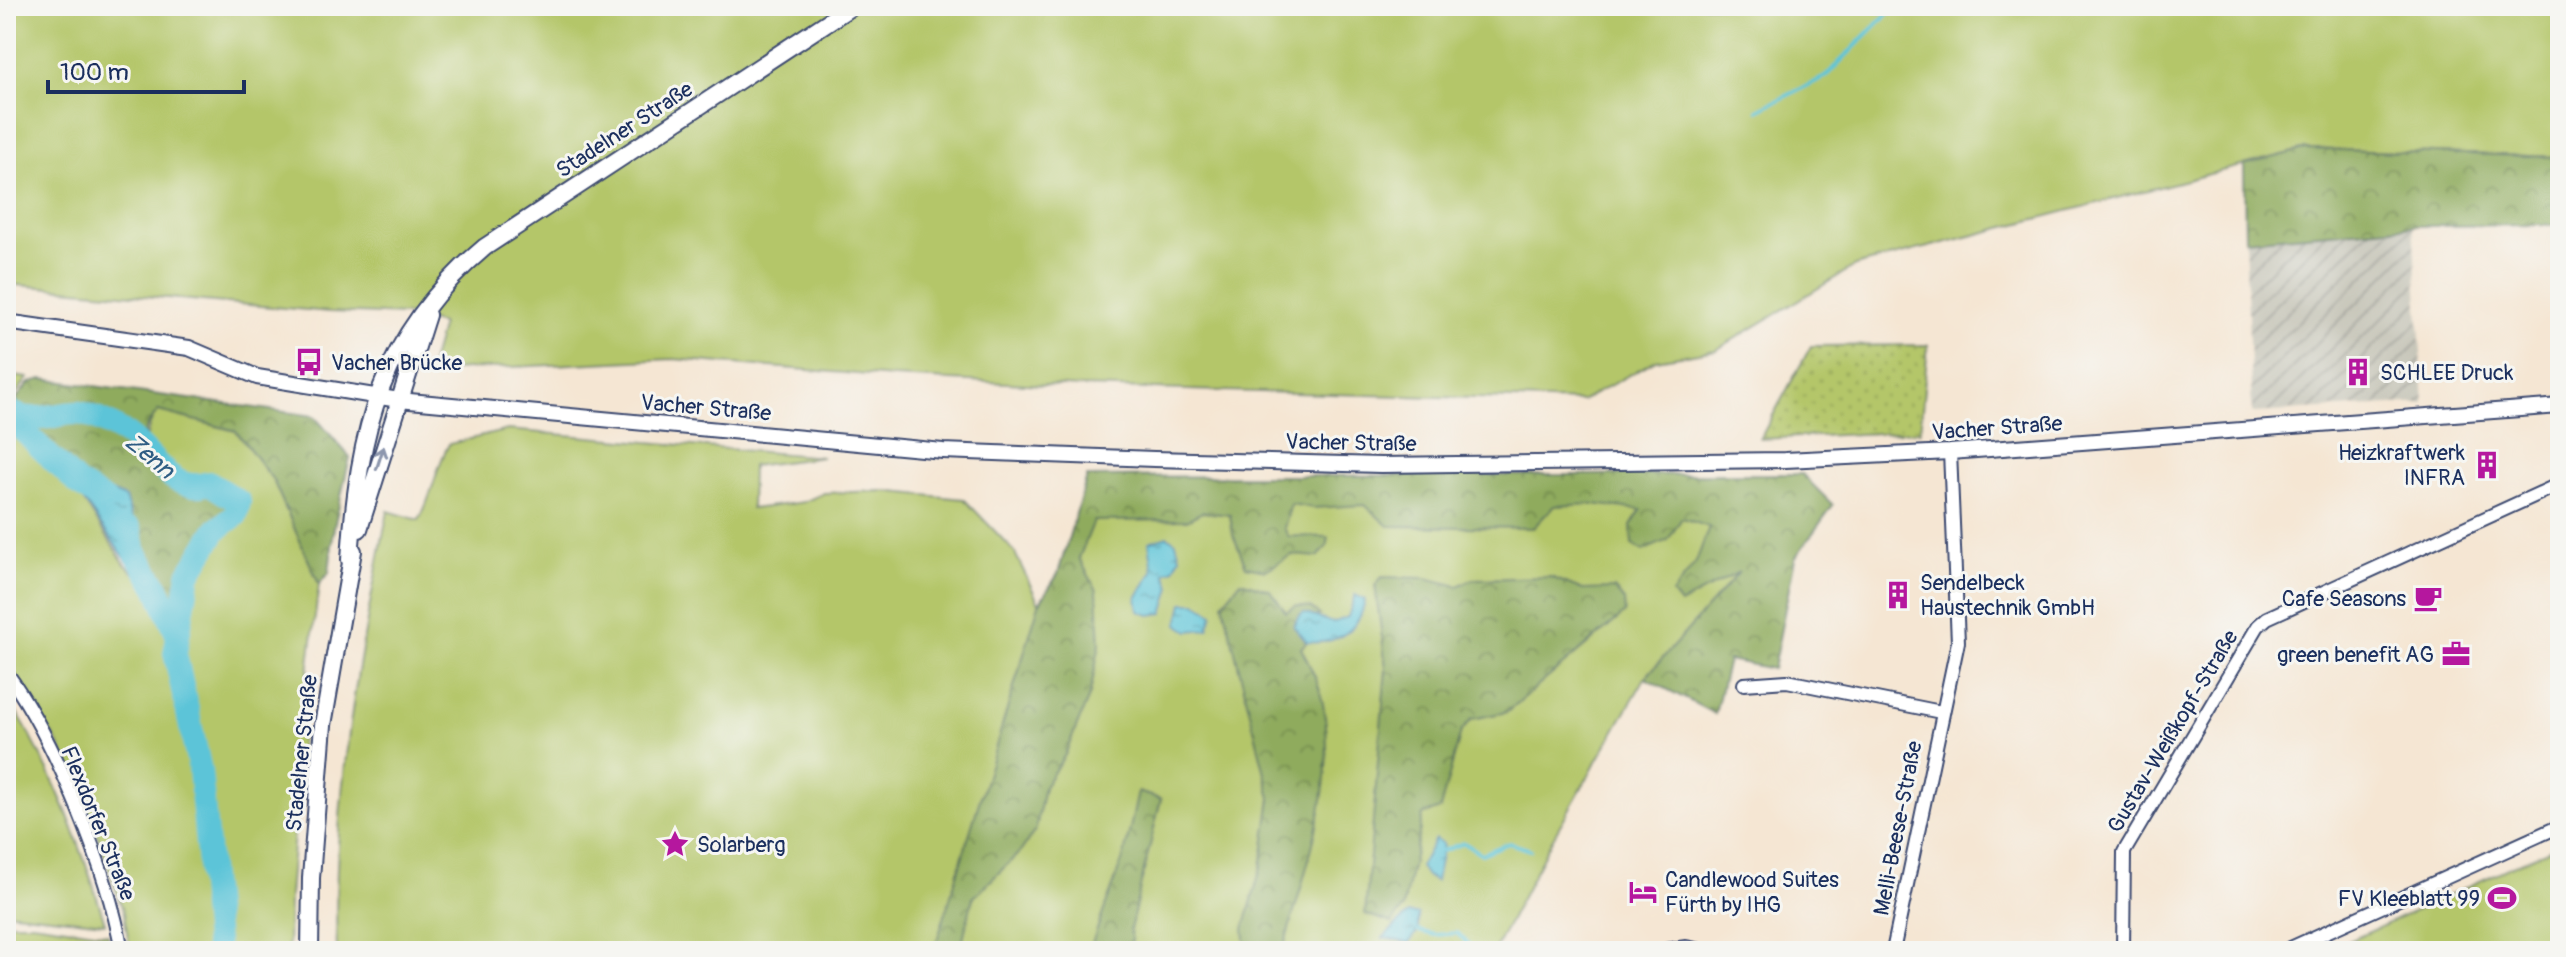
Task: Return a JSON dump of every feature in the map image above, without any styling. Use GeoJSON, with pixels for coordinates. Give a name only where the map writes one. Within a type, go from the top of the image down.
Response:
{"type":"FeatureCollection","features":[{"type":"Feature","properties":{"kind":"main road","name":"Stadelner Straße"},"geometry":{"type":"LineString","coordinates":[[310,951],[311,878],[323,725],[350,560],[356,490],[375,397],[409,329],[458,270],[485,247],[852,6]]}},
{"type":"Feature","properties":{"kind":"main road","name":"Stadelner Straße"},"geometry":{"type":"LineString","coordinates":[[350,560],[432,302]]}},
{"type":"Feature","properties":{"kind":"street","name":"Vacher Straße"},"geometry":{"type":"LineString","coordinates":[[6,322],[189,348],[257,377],[399,400],[943,451],[1199,461],[1625,465],[1950,452],[2560,406]]}},
{"type":"Feature","properties":{"kind":"street","name":"Melli-Beese-Straße"},"geometry":{"type":"LineString","coordinates":[[1893,951],[1958,642],[1950,452]]}},
{"type":"Feature","properties":{"kind":"street","name":"Gustav-Weißkopf-Straße"},"geometry":{"type":"LineString","coordinates":[[2123,951],[2124,852],[2258,626],[2267,618],[2560,484]]}},
{"type":"Feature","properties":{"kind":"street","name":"Flexdorfer Straße"},"geometry":{"type":"LineString","coordinates":[[6,672],[72,797],[100,870],[122,951]]}},
{"type":"Feature","properties":{"kind":"street"},"geometry":{"type":"LineString","coordinates":[[1744,684],[1787,681],[1941,712]]}},
{"type":"Feature","properties":{"kind":"street"},"geometry":{"type":"LineString","coordinates":[[2284,951],[2560,826]]}},
{"type":"Feature","properties":{"kind":"street"},"geometry":{"type":"LineString","coordinates":[[1658,951],[1686,947],[1706,951]]}},
{"type":"Feature","properties":{"kind":"shaded area"},"geometry":{"type":"Polygon","coordinates":[[[2413,226],[2424,403],[2252,413],[2245,240],[2413,226]]]}},
{"type":"Feature","properties":{"kind":"green space"},"geometry":{"type":"Polygon","coordinates":[[[6,6],[2560,6],[2560,157],[2306,149],[1855,266],[1716,350],[1656,360],[1582,401],[1081,387],[893,377],[673,359],[429,371],[442,324],[405,315],[330,312],[6,284],[6,6]]]}},
{"type":"Feature","properties":{"kind":"green space"},"geometry":{"type":"Polygon","coordinates":[[[2306,149],[2560,157],[2560,225],[2413,226],[2245,240],[2244,165],[2306,149]]]}},
{"type":"Feature","properties":{"kind":"green space"},"geometry":{"type":"Polygon","coordinates":[[[1928,345],[1920,431],[1760,439],[1811,346],[1928,345]]]}},
{"type":"Feature","properties":{"kind":"green space"},"geometry":{"type":"Polygon","coordinates":[[[6,375],[28,378],[13,398],[19,427],[71,482],[125,564],[176,614],[177,630],[197,558],[214,533],[228,523],[223,489],[180,482],[158,469],[152,461],[146,442],[158,410],[236,431],[273,480],[319,584],[305,696],[289,896],[288,951],[130,951],[124,913],[92,820],[58,743],[6,662],[6,375]]]}},
{"type":"Feature","properties":{"kind":"green space"},"geometry":{"type":"Polygon","coordinates":[[[42,379],[314,416],[350,457],[334,527],[329,573],[319,584],[273,480],[236,431],[158,411],[145,432],[145,444],[156,465],[186,483],[209,483],[239,502],[232,517],[198,555],[190,574],[176,632],[176,613],[142,552],[125,498],[87,482],[19,427],[17,398],[29,383],[42,379]]]}},
{"type":"Feature","properties":{"kind":"green space"},"geometry":{"type":"Polygon","coordinates":[[[508,430],[822,457],[752,466],[751,509],[804,502],[824,493],[883,491],[964,499],[1014,551],[1039,603],[1058,574],[1087,477],[1802,474],[1742,570],[1645,678],[1551,841],[1494,951],[337,951],[338,840],[349,730],[388,511],[419,520],[449,444],[508,430]]]}},
{"type":"Feature","properties":{"kind":"green space"},"geometry":{"type":"Polygon","coordinates":[[[1802,474],[1833,505],[1795,558],[1773,669],[1728,660],[1715,714],[1645,678],[1739,572],[1680,604],[1672,594],[1696,562],[1709,527],[1682,518],[1668,540],[1643,551],[1632,545],[1631,526],[1641,510],[1593,504],[1554,506],[1533,528],[1388,526],[1365,505],[1313,508],[1291,504],[1284,528],[1288,536],[1328,537],[1328,545],[1318,557],[1292,555],[1266,570],[1246,566],[1233,535],[1230,515],[1202,512],[1187,520],[1094,521],[1079,558],[1097,590],[1100,644],[1090,694],[1065,755],[1044,787],[1036,829],[1021,851],[973,898],[960,951],[934,951],[1039,604],[1058,574],[1087,477],[1802,474]]]}},
{"type":"Feature","properties":{"kind":"green space"},"geometry":{"type":"Polygon","coordinates":[[[1382,577],[1426,578],[1458,586],[1472,579],[1551,577],[1583,590],[1614,589],[1624,600],[1625,613],[1507,712],[1472,719],[1461,732],[1440,809],[1423,815],[1403,908],[1392,923],[1365,914],[1386,668],[1375,585],[1382,577]]]}},
{"type":"Feature","properties":{"kind":"green space"},"geometry":{"type":"Polygon","coordinates":[[[1241,581],[1270,590],[1286,612],[1296,606],[1311,608],[1320,615],[1294,627],[1307,642],[1301,648],[1319,688],[1327,752],[1318,820],[1283,951],[1246,951],[1244,929],[1261,867],[1271,798],[1223,603],[1241,581]]]}},
{"type":"Feature","properties":{"kind":"green space"},"geometry":{"type":"Polygon","coordinates":[[[6,696],[38,749],[64,806],[105,923],[6,912],[6,696]]]}},
{"type":"Feature","properties":{"kind":"green space"},"geometry":{"type":"Polygon","coordinates":[[[1138,792],[1161,799],[1130,930],[1133,951],[1089,951],[1124,856],[1138,792]]]}},
{"type":"Feature","properties":{"kind":"green space","name":"FV Kleeblatt 99"},"geometry":{"type":"Polygon","coordinates":[[[2560,844],[2560,951],[2328,951],[2560,844]]]}},
{"type":"Feature","properties":{"kind":"green space"},"geometry":{"type":"Polygon","coordinates":[[[6,923],[32,923],[108,934],[111,951],[6,951],[6,923]]]}},
{"type":"Feature","properties":{"kind":"water"},"geometry":{"type":"Polygon","coordinates":[[[87,482],[125,498],[142,552],[135,567],[130,565],[75,489],[87,482]]]}},
{"type":"Feature","properties":{"kind":"water"},"geometry":{"type":"Polygon","coordinates":[[[1167,536],[1176,542],[1180,557],[1174,569],[1165,573],[1171,587],[1163,613],[1150,615],[1139,611],[1137,598],[1153,571],[1149,542],[1167,536]]]}},
{"type":"Feature","properties":{"kind":"water"},"geometry":{"type":"Polygon","coordinates":[[[1355,595],[1365,600],[1362,611],[1352,627],[1337,638],[1307,642],[1294,627],[1298,617],[1304,613],[1333,623],[1348,617],[1355,595]]]}},
{"type":"Feature","properties":{"kind":"water"},"geometry":{"type":"Polygon","coordinates":[[[1183,603],[1197,603],[1213,614],[1208,629],[1189,631],[1178,624],[1183,603]]]}},
{"type":"Feature","properties":{"kind":"water"},"geometry":{"type":"Polygon","coordinates":[[[1435,839],[1443,844],[1436,881],[1426,876],[1420,867],[1435,839]]]}},
{"type":"Feature","properties":{"kind":"water"},"geometry":{"type":"Polygon","coordinates":[[[1408,914],[1418,914],[1418,931],[1409,943],[1383,938],[1408,914]]]}},
{"type":"Feature","properties":{"kind":"waterway"},"geometry":{"type":"LineString","coordinates":[[1758,110],[1825,77],[1895,6]]}},
{"type":"Feature","properties":{"kind":"waterway","name":"Zenn"},"geometry":{"type":"LineString","coordinates":[[6,411],[30,418],[73,413],[90,416],[124,433],[172,477],[195,485],[209,483],[239,502],[236,515],[216,530],[189,574],[175,653],[200,770],[217,951]]}},
{"type":"Feature","properties":{"kind":"waterway","name":"Zenn"},"geometry":{"type":"LineString","coordinates":[[6,414],[78,484],[105,501]]}},
{"type":"Feature","properties":{"kind":"waterway","name":"Zenn"},"geometry":{"type":"LineString","coordinates":[[130,530],[135,552],[157,587],[176,632]]}},
{"type":"Feature","properties":{"kind":"waterway"},"geometry":{"type":"LineString","coordinates":[[1442,851],[1464,843],[1482,854],[1509,843],[1531,850]]}},
{"type":"Feature","properties":{"kind":"waterway"},"geometry":{"type":"LineString","coordinates":[[1418,931],[1435,935],[1457,933],[1475,951]]}},
{"type":"Feature","properties":{"kind":"place","name":"Vacher Brücke"},"geometry":{"type":"Point","coordinates":[309,362]}},
{"type":"Feature","properties":{"kind":"place","name":"SCHLEE Druck"},"geometry":{"type":"Point","coordinates":[2358,372]}},
{"type":"Feature","properties":{"kind":"place","name":"Heizkraftwerk INFRA"},"geometry":{"type":"Point","coordinates":[2487,465]}},
{"type":"Feature","properties":{"kind":"place","name":"Sendelbeck Haustechnik GmbH"},"geometry":{"type":"Point","coordinates":[1898,595]}},
{"type":"Feature","properties":{"kind":"place","name":"Cafe Seasons"},"geometry":{"type":"Point","coordinates":[2428,598]}},
{"type":"Feature","properties":{"kind":"place","name":"green benefit AG"},"geometry":{"type":"Point","coordinates":[2456,654]}},
{"type":"Feature","properties":{"kind":"place","name":"Solarberg"},"geometry":{"type":"Point","coordinates":[675,844]}},
{"type":"Feature","properties":{"kind":"place","name":"Candlewood Suites Fürth by IHG"},"geometry":{"type":"Point","coordinates":[1643,892]}},
{"type":"Feature","properties":{"kind":"place","name":"FV Kleeblatt 99"},"geometry":{"type":"Point","coordinates":[2502,898]}}]}
